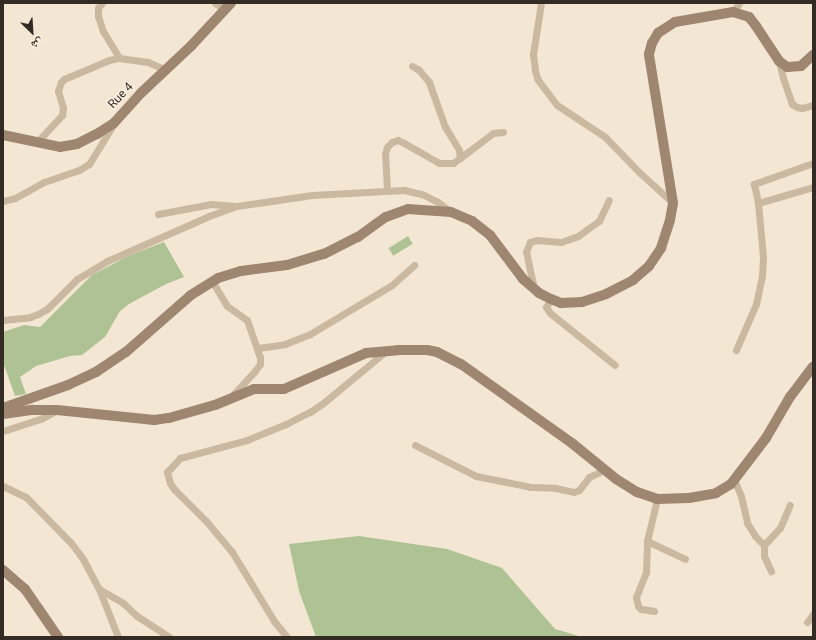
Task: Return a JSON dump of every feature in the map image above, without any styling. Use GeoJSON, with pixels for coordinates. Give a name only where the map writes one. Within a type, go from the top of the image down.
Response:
{"type":"FeatureCollection","features":[{"type":"Feature","properties":{"kind":"street"},"geometry":{"type":"LineString","coordinates":[[102,3],[98,8],[98,16],[103,31],[119,58]]}},
{"type":"Feature","properties":{"kind":"street"},"geometry":{"type":"LineString","coordinates":[[215,3],[227,6]]}},
{"type":"Feature","properties":{"kind":"street"},"geometry":{"type":"LineString","coordinates":[[541,3],[533,46],[533,61],[538,80],[557,105],[605,137],[673,203]]}},
{"type":"Feature","properties":{"kind":"street"},"geometry":{"type":"LineString","coordinates":[[733,12],[739,3]]}},
{"type":"Feature","properties":{"kind":"street","name":"Rue 4"},"geometry":{"type":"LineString","coordinates":[[3,135],[54,147],[69,146],[92,137],[114,123],[141,93],[191,46],[227,6]]}},
{"type":"Feature","properties":{"kind":"street"},"geometry":{"type":"LineString","coordinates":[[3,320],[38,314],[47,309],[77,279],[107,260],[209,216],[237,206],[312,195],[387,190],[404,190],[422,194],[438,202],[451,212],[472,221],[483,228],[523,279],[534,289],[551,299],[570,303],[593,300],[622,287],[643,272],[655,258],[670,220],[673,203],[649,54],[652,42],[658,33],[675,22],[733,12],[749,17],[779,61],[787,67],[793,68],[806,63],[813,55]]}},
{"type":"Feature","properties":{"kind":"street"},"geometry":{"type":"LineString","coordinates":[[37,142],[62,115],[63,108],[58,91],[61,82],[68,76],[109,60],[119,58],[148,62],[166,70]]}},
{"type":"Feature","properties":{"kind":"street"},"geometry":{"type":"LineString","coordinates":[[779,61],[792,104],[802,108],[813,105]]}},
{"type":"Feature","properties":{"kind":"street"},"geometry":{"type":"LineString","coordinates":[[412,66],[419,70],[429,82],[445,127],[459,150],[460,158]]}},
{"type":"Feature","properties":{"kind":"street"},"geometry":{"type":"LineString","coordinates":[[3,201],[15,198],[44,182],[80,170],[89,164],[114,123]]}},
{"type":"Feature","properties":{"kind":"street"},"geometry":{"type":"LineString","coordinates":[[387,190],[385,154],[387,147],[392,142],[398,140],[439,163],[453,163],[490,135],[496,132],[503,132]]}},
{"type":"Feature","properties":{"kind":"street"},"geometry":{"type":"LineString","coordinates":[[736,350],[756,304],[762,276],[763,257],[758,203],[754,184],[813,163]]}},
{"type":"Feature","properties":{"kind":"street"},"geometry":{"type":"LineString","coordinates":[[758,203],[813,187]]}},
{"type":"Feature","properties":{"kind":"street"},"geometry":{"type":"LineString","coordinates":[[534,289],[526,256],[528,245],[537,240],[561,242],[578,236],[599,221],[609,200]]}},
{"type":"Feature","properties":{"kind":"street"},"geometry":{"type":"LineString","coordinates":[[158,214],[211,204],[237,206]]}},
{"type":"Feature","properties":{"kind":"street"},"geometry":{"type":"LineString","coordinates":[[3,408],[68,385],[96,372],[126,352],[180,303],[212,281],[241,271],[287,265],[324,254],[352,240],[386,217],[401,211],[414,209],[451,212]]}},
{"type":"Feature","properties":{"kind":"street"},"geometry":{"type":"LineString","coordinates":[[258,348],[285,344],[310,334],[386,289],[414,265]]}},
{"type":"Feature","properties":{"kind":"street"},"geometry":{"type":"LineString","coordinates":[[212,281],[227,306],[247,320],[258,348],[260,364],[229,399]]}},
{"type":"Feature","properties":{"kind":"street"},"geometry":{"type":"LineString","coordinates":[[551,299],[546,307],[550,314],[615,365]]}},
{"type":"Feature","properties":{"kind":"street"},"geometry":{"type":"LineString","coordinates":[[287,637],[274,621],[232,552],[206,521],[174,489],[170,483],[167,472],[180,458],[247,440],[286,424],[310,412],[322,404],[386,350]]}},
{"type":"Feature","properties":{"kind":"street"},"geometry":{"type":"LineString","coordinates":[[3,414],[33,410],[57,410],[154,420],[169,418],[215,405],[254,389],[284,389],[366,353],[386,350],[427,350],[447,357],[460,364],[573,444],[604,470],[637,492],[657,499],[707,496],[722,490],[734,480],[766,438],[790,397],[813,367]]}},
{"type":"Feature","properties":{"kind":"street"},"geometry":{"type":"LineString","coordinates":[[3,431],[41,419],[57,410]]}},
{"type":"Feature","properties":{"kind":"street"},"geometry":{"type":"LineString","coordinates":[[415,445],[480,477],[531,487],[555,488],[574,492],[581,489],[591,475],[604,470]]}},
{"type":"Feature","properties":{"kind":"street"},"geometry":{"type":"LineString","coordinates":[[734,480],[741,496],[747,523],[755,536],[764,545]]}},
{"type":"Feature","properties":{"kind":"street"},"geometry":{"type":"LineString","coordinates":[[3,486],[26,497],[71,543],[83,559],[98,589],[118,637]]}},
{"type":"Feature","properties":{"kind":"street"},"geometry":{"type":"LineString","coordinates":[[654,611],[641,609],[638,606],[636,596],[646,572],[647,541],[657,499]]}},
{"type":"Feature","properties":{"kind":"street"},"geometry":{"type":"LineString","coordinates":[[771,571],[764,556],[764,545],[780,528],[790,505]]}},
{"type":"Feature","properties":{"kind":"street"},"geometry":{"type":"LineString","coordinates":[[647,541],[685,559]]}},
{"type":"Feature","properties":{"kind":"street"},"geometry":{"type":"LineString","coordinates":[[3,570],[24,589],[58,637]]}},
{"type":"Feature","properties":{"kind":"street"},"geometry":{"type":"LineString","coordinates":[[98,589],[123,603],[131,611],[169,637]]}},
{"type":"Feature","properties":{"kind":"street"},"geometry":{"type":"LineString","coordinates":[[807,622],[813,614]]}},
{"type":"Feature","properties":{"kind":"green space"},"geometry":{"type":"Polygon","coordinates":[[[408,236],[413,244],[393,256],[388,248],[408,236]]]}},
{"type":"Feature","properties":{"kind":"green space"},"geometry":{"type":"Polygon","coordinates":[[[164,242],[184,277],[166,284],[129,304],[120,311],[105,337],[82,355],[70,356],[36,366],[20,377],[26,394],[15,396],[3,362],[3,332],[24,325],[40,327],[92,275],[128,256],[164,242]]]}},
{"type":"Feature","properties":{"kind":"green space"},"geometry":{"type":"Polygon","coordinates":[[[359,536],[447,549],[502,568],[555,629],[582,637],[316,637],[299,591],[289,544],[359,536]]]}}]}
